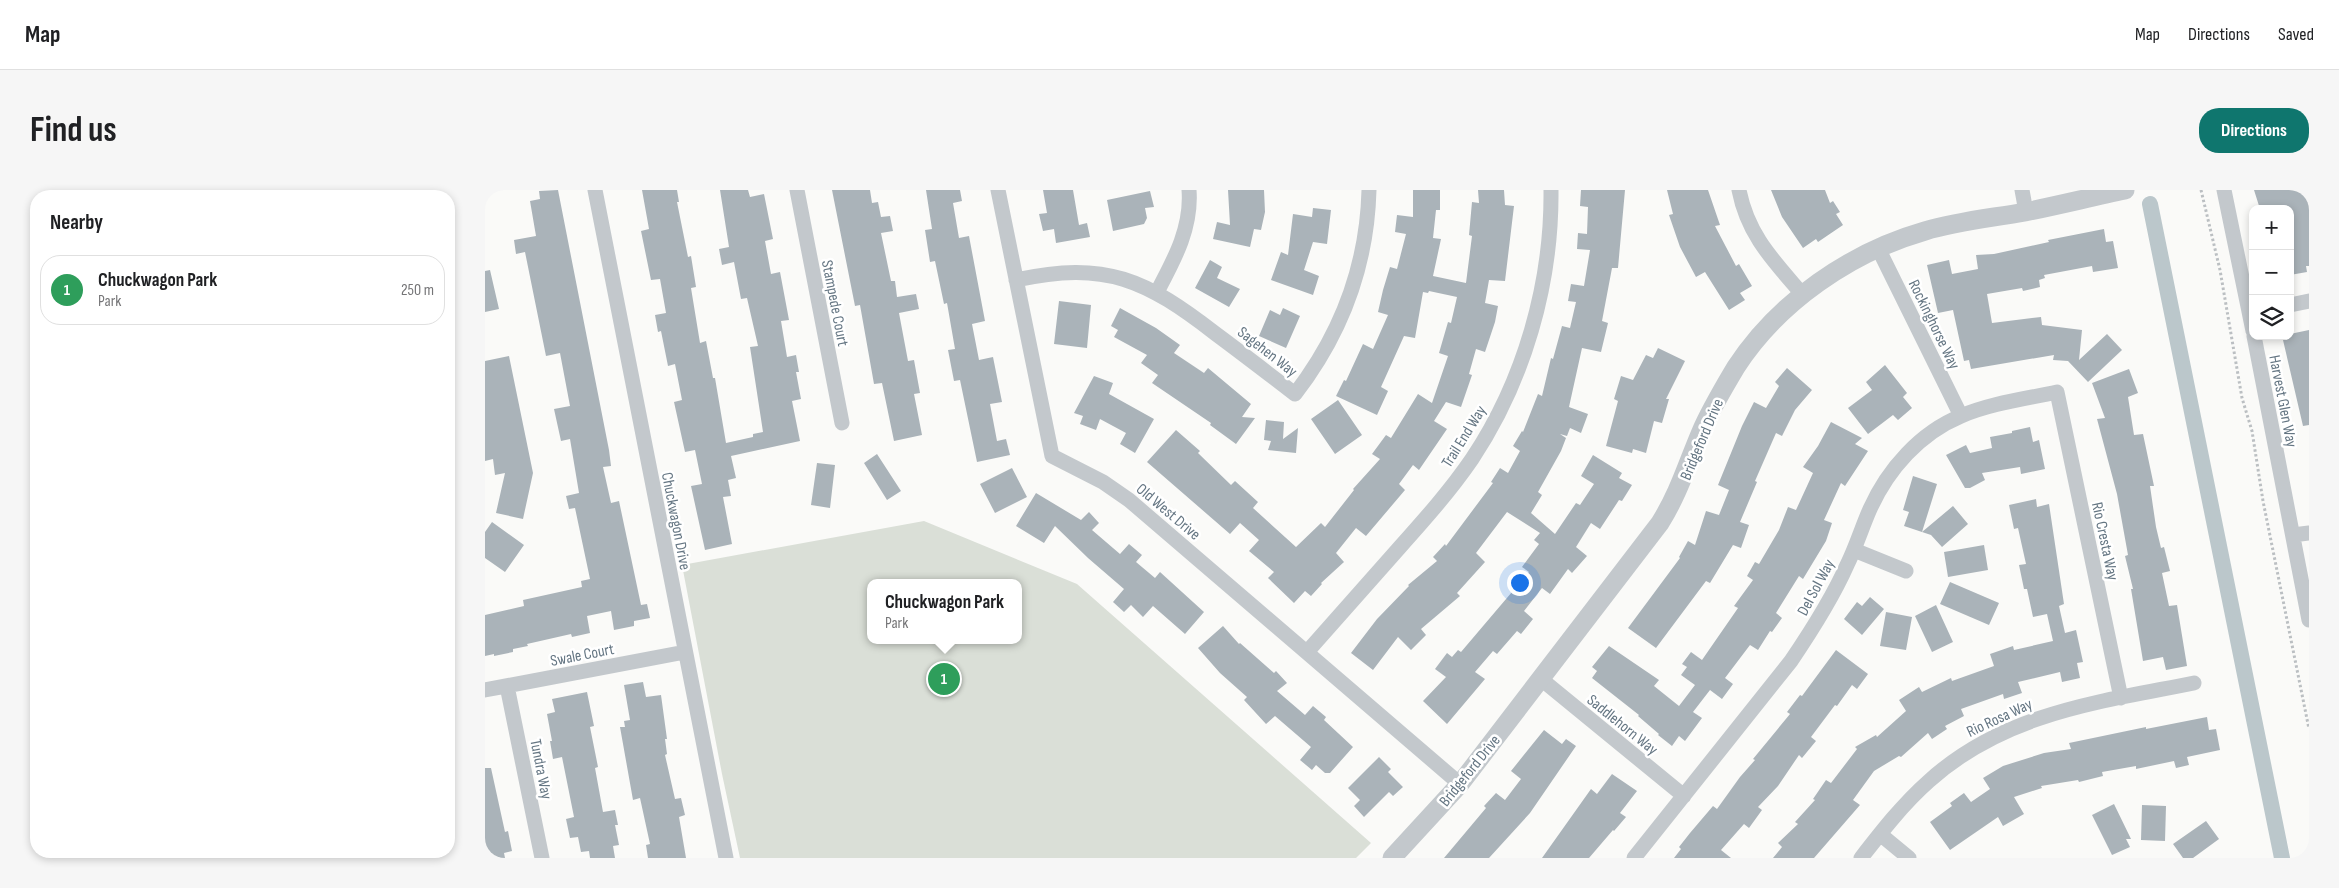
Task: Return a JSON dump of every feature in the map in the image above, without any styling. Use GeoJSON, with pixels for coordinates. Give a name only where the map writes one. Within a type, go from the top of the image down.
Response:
{"type":"FeatureCollection","features":[{"type":"Feature","properties":{"kind":"street","name":"Chuckwagon Drive"},"geometry":{"type":"LineString","coordinates":[[595,190],[726,858]]}},
{"type":"Feature","properties":{"kind":"street","name":"Stampede Court"},"geometry":{"type":"LineString","coordinates":[[797,190],[842,423]]}},
{"type":"Feature","properties":{"kind":"street","name":"Old West Drive"},"geometry":{"type":"LineString","coordinates":[[998,190],[1052,456],[1103,482],[1129,500],[1460,784]]}},
{"type":"Feature","properties":{"kind":"street"},"geometry":{"type":"LineString","coordinates":[[1157,292],[1177,255],[1185,231],[1189,190]]}},
{"type":"Feature","properties":{"kind":"street","name":"Sagehen Way"},"geometry":{"type":"LineString","coordinates":[[1016,280],[1068,271],[1094,272],[1119,277],[1157,292],[1179,305],[1295,394],[1330,344],[1356,282],[1363,249],[1369,190]]}},
{"type":"Feature","properties":{"kind":"street","name":"Trail End Way"},"geometry":{"type":"LineString","coordinates":[[1307,652],[1442,499],[1472,459],[1489,431],[1511,386],[1538,308],[1547,259],[1551,190]]}},
{"type":"Feature","properties":{"kind":"street"},"geometry":{"type":"LineString","coordinates":[[1739,190],[1750,227],[1761,246],[1803,294]]}},
{"type":"Feature","properties":{"kind":"street"},"geometry":{"type":"LineString","coordinates":[[2022,190],[2026,212]]}},
{"type":"Feature","properties":{"kind":"street","name":"Bridgeford Drive"},"geometry":{"type":"LineString","coordinates":[[1393,858],[1460,784],[1660,523],[1684,478],[1703,428],[1718,396],[1760,336],[1803,294],[1833,273],[1878,248],[1903,238],[1949,225],[2026,212],[2125,190]]}},
{"type":"Feature","properties":{"kind":"street"},"geometry":{"type":"LineString","coordinates":[[2224,190],[2249,305]]}},
{"type":"Feature","properties":{"kind":"street","name":"Rockinghorse Way"},"geometry":{"type":"LineString","coordinates":[[1878,248],[1961,416]]}},
{"type":"Feature","properties":{"kind":"street"},"geometry":{"type":"LineString","coordinates":[[2294,304],[2309,301]]}},
{"type":"Feature","properties":{"kind":"street","name":"Harvest Glen Way"},"geometry":{"type":"LineString","coordinates":[[2255,340],[2293,535],[2294,551],[2309,620]]}},
{"type":"Feature","properties":{"kind":"street","name":"Del Sol Way"},"geometry":{"type":"LineString","coordinates":[[1634,858],[1802,645],[1831,598],[1854,550],[1870,509],[1881,487],[1895,467],[1931,433],[1961,416],[1998,404],[2057,392]]}},
{"type":"Feature","properties":{"kind":"street","name":"Rio Cresta Way"},"geometry":{"type":"LineString","coordinates":[[2057,392],[2121,698]]}},
{"type":"Feature","properties":{"kind":"street"},"geometry":{"type":"LineString","coordinates":[[2293,535],[2309,533]]}},
{"type":"Feature","properties":{"kind":"street"},"geometry":{"type":"LineString","coordinates":[[1854,550],[1906,571]]}},
{"type":"Feature","properties":{"kind":"street","name":"Swale Court"},"geometry":{"type":"LineString","coordinates":[[485,690],[685,652]]}},
{"type":"Feature","properties":{"kind":"street","name":"Saddlehorn Way"},"geometry":{"type":"LineString","coordinates":[[1541,679],[1684,796]]}},
{"type":"Feature","properties":{"kind":"street","name":"Rio Rosa Way"},"geometry":{"type":"LineString","coordinates":[[1861,858],[1906,803],[1930,780],[1957,759],[1985,741],[2047,714],[2194,683]]}},
{"type":"Feature","properties":{"kind":"street","name":"Tundra Way"},"geometry":{"type":"LineString","coordinates":[[507,686],[542,858]]}},
{"type":"Feature","properties":{"kind":"street"},"geometry":{"type":"LineString","coordinates":[[1880,834],[1909,858]]}},
{"type":"Feature","properties":{"kind":"path"},"geometry":{"type":"LineString","coordinates":[[2201,190],[2220,270],[2242,398],[2252,431],[2263,501],[2309,729]]}},
{"type":"Feature","properties":{"kind":"shaded area"},"geometry":{"type":"Polygon","coordinates":[[[924,521],[1077,584],[1371,843],[1356,858],[740,858],[682,565],[924,521]]]}},
{"type":"Feature","properties":{"kind":"building"},"geometry":{"type":"Polygon","coordinates":[[[558,190],[609,450],[611,466],[603,467],[611,503],[619,501],[641,605],[647,604],[650,618],[634,621],[634,626],[614,630],[611,611],[587,616],[590,633],[572,637],[571,634],[527,644],[528,646],[513,649],[513,652],[485,656],[485,615],[524,606],[523,600],[582,587],[581,581],[590,579],[575,508],[569,509],[566,496],[579,493],[570,439],[561,441],[554,409],[570,406],[560,353],[546,356],[525,252],[516,254],[514,240],[536,236],[530,201],[540,199],[539,191],[558,190]]]}},
{"type":"Feature","properties":{"kind":"building"},"geometry":{"type":"Polygon","coordinates":[[[642,190],[677,190],[679,202],[677,202],[688,257],[691,256],[696,287],[691,288],[700,343],[706,341],[713,378],[715,378],[726,443],[753,437],[753,434],[763,432],[750,347],[758,346],[747,298],[741,299],[734,262],[722,265],[719,249],[729,247],[720,190],[748,190],[750,197],[764,194],[773,239],[765,241],[771,274],[780,272],[789,320],[781,321],[787,357],[796,355],[799,372],[796,372],[801,399],[792,401],[800,441],[731,456],[736,478],[728,480],[731,496],[723,497],[732,544],[705,550],[691,486],[702,484],[695,450],[685,452],[674,402],[682,400],[675,364],[668,366],[661,331],[658,332],[655,315],[666,313],[660,279],[651,280],[641,231],[649,229],[642,190]]]}},
{"type":"Feature","properties":{"kind":"building"},"geometry":{"type":"Polygon","coordinates":[[[832,190],[870,190],[872,203],[878,202],[881,217],[890,216],[893,231],[881,233],[891,281],[895,281],[897,297],[916,294],[919,309],[899,313],[908,361],[914,360],[920,393],[914,394],[922,435],[894,441],[882,383],[874,384],[860,305],[855,306],[832,190]]]}},
{"type":"Feature","properties":{"kind":"building"},"geometry":{"type":"Polygon","coordinates":[[[926,190],[960,190],[962,201],[953,203],[959,238],[969,236],[985,321],[972,324],[979,360],[993,357],[1002,402],[990,404],[997,441],[1006,439],[1010,455],[977,462],[960,380],[954,381],[948,350],[955,349],[947,303],[944,304],[935,261],[930,262],[925,230],[932,229],[926,190]]]}},
{"type":"Feature","properties":{"kind":"building"},"geometry":{"type":"Polygon","coordinates":[[[1043,190],[1073,190],[1079,225],[1087,223],[1090,237],[1056,243],[1054,229],[1043,231],[1039,214],[1047,213],[1043,190]]]}},
{"type":"Feature","properties":{"kind":"building"},"geometry":{"type":"Polygon","coordinates":[[[1228,190],[1264,190],[1265,212],[1261,230],[1254,229],[1250,247],[1213,239],[1217,222],[1230,225],[1228,190]]]}},
{"type":"Feature","properties":{"kind":"building"},"geometry":{"type":"Polygon","coordinates":[[[1413,190],[1440,190],[1440,210],[1436,210],[1433,238],[1441,239],[1433,276],[1466,283],[1472,236],[1469,235],[1472,202],[1479,203],[1478,190],[1504,190],[1505,205],[1514,206],[1505,281],[1489,280],[1485,303],[1498,306],[1495,322],[1485,352],[1476,349],[1469,374],[1472,375],[1461,407],[1446,402],[1434,421],[1447,429],[1419,470],[1413,465],[1399,484],[1405,490],[1366,536],[1356,528],[1336,553],[1344,562],[1321,583],[1311,596],[1305,591],[1294,603],[1268,578],[1274,572],[1249,551],[1259,540],[1240,523],[1230,534],[1147,462],[1176,430],[1200,451],[1198,453],[1231,485],[1235,481],[1258,502],[1253,508],[1296,547],[1321,523],[1325,527],[1353,489],[1380,459],[1372,454],[1386,435],[1391,438],[1418,394],[1432,403],[1448,356],[1439,353],[1448,322],[1451,323],[1457,297],[1429,291],[1428,293],[1423,292],[1415,338],[1404,336],[1381,387],[1388,391],[1377,415],[1336,396],[1344,380],[1346,381],[1363,344],[1373,349],[1388,315],[1378,312],[1390,267],[1397,269],[1406,234],[1395,232],[1397,215],[1413,217],[1413,190]]]}},
{"type":"Feature","properties":{"kind":"building"},"geometry":{"type":"Polygon","coordinates":[[[1581,190],[1625,190],[1618,268],[1612,268],[1602,321],[1608,323],[1601,352],[1582,348],[1569,407],[1588,414],[1581,433],[1570,428],[1567,436],[1560,434],[1566,438],[1561,451],[1538,492],[1542,495],[1531,513],[1555,534],[1576,503],[1580,505],[1594,484],[1581,476],[1593,455],[1622,473],[1619,478],[1632,485],[1622,501],[1619,500],[1600,529],[1591,523],[1576,547],[1587,556],[1572,573],[1568,569],[1550,594],[1542,588],[1524,611],[1533,619],[1521,634],[1517,631],[1497,654],[1493,651],[1475,672],[1485,679],[1447,724],[1423,701],[1446,677],[1435,669],[1447,653],[1452,657],[1458,650],[1461,652],[1529,572],[1522,567],[1539,544],[1534,540],[1540,533],[1507,512],[1476,553],[1485,562],[1457,593],[1460,596],[1421,629],[1426,635],[1411,650],[1398,637],[1373,670],[1351,653],[1377,619],[1408,585],[1437,561],[1433,557],[1445,544],[1446,546],[1493,483],[1491,482],[1500,468],[1508,473],[1520,451],[1513,446],[1523,432],[1538,394],[1542,396],[1551,358],[1553,359],[1562,326],[1570,328],[1576,302],[1568,301],[1571,284],[1584,286],[1590,250],[1577,249],[1578,233],[1587,234],[1588,207],[1580,206],[1581,190]]]}},
{"type":"Feature","properties":{"kind":"building"},"geometry":{"type":"Polygon","coordinates":[[[1667,190],[1708,190],[1720,225],[1715,226],[1736,266],[1739,264],[1752,286],[1740,293],[1745,300],[1729,310],[1705,272],[1696,277],[1680,247],[1669,215],[1673,214],[1667,190]]]}},
{"type":"Feature","properties":{"kind":"building"},"geometry":{"type":"Polygon","coordinates":[[[1771,190],[1825,190],[1830,203],[1833,201],[1840,212],[1836,214],[1843,225],[1818,242],[1816,239],[1803,248],[1782,217],[1771,190]]]}},
{"type":"Feature","properties":{"kind":"building"},"geometry":{"type":"Polygon","coordinates":[[[2254,190],[2309,190],[2309,266],[2306,266],[2307,272],[2294,274],[2294,205],[2259,205],[2254,190]]]}},
{"type":"Feature","properties":{"kind":"building"},"geometry":{"type":"Polygon","coordinates":[[[1150,191],[1154,207],[1145,208],[1147,218],[1144,224],[1113,231],[1107,200],[1150,191]]]}},
{"type":"Feature","properties":{"kind":"building"},"geometry":{"type":"Polygon","coordinates":[[[1313,208],[1331,210],[1327,244],[1313,242],[1304,270],[1319,276],[1313,295],[1271,280],[1281,252],[1288,255],[1293,214],[1312,217],[1313,208]]]}},
{"type":"Feature","properties":{"kind":"building"},"geometry":{"type":"Polygon","coordinates":[[[2104,229],[2106,242],[2113,241],[2118,268],[2093,272],[2092,266],[2044,275],[2045,278],[2039,280],[2040,287],[2023,291],[2022,288],[1987,294],[1992,323],[2041,317],[2042,325],[2082,330],[2079,360],[2107,334],[2122,350],[2088,382],[2068,361],[2053,360],[2054,355],[1971,369],[1969,360],[1964,361],[1953,310],[1938,313],[1927,265],[1949,260],[1952,274],[1978,269],[1976,255],[1994,254],[2049,242],[2048,240],[2104,229]]]}},
{"type":"Feature","properties":{"kind":"building"},"geometry":{"type":"Polygon","coordinates":[[[1210,260],[1222,267],[1217,278],[1240,289],[1229,307],[1195,288],[1210,260]]]}},
{"type":"Feature","properties":{"kind":"building"},"geometry":{"type":"Polygon","coordinates":[[[490,270],[499,309],[485,312],[485,271],[490,270]]]}},
{"type":"Feature","properties":{"kind":"building"},"geometry":{"type":"Polygon","coordinates":[[[1059,301],[1091,305],[1087,348],[1054,344],[1059,301]]]}},
{"type":"Feature","properties":{"kind":"building"},"geometry":{"type":"Polygon","coordinates":[[[1120,308],[1156,328],[1180,345],[1174,353],[1204,373],[1208,368],[1251,404],[1242,417],[1255,418],[1236,444],[1210,425],[1211,423],[1152,383],[1158,375],[1141,363],[1147,355],[1114,337],[1118,330],[1111,326],[1120,308]]]}},
{"type":"Feature","properties":{"kind":"building"},"geometry":{"type":"Polygon","coordinates":[[[1283,308],[1300,316],[1286,348],[1259,336],[1270,310],[1280,315],[1283,308]]]}},
{"type":"Feature","properties":{"kind":"building"},"geometry":{"type":"Polygon","coordinates":[[[2309,330],[2309,425],[2303,426],[2283,340],[2294,340],[2294,333],[2309,330]]]}},
{"type":"Feature","properties":{"kind":"building"},"geometry":{"type":"Polygon","coordinates":[[[1658,348],[1685,361],[1666,399],[1669,399],[1662,423],[1654,421],[1646,453],[1633,449],[1632,453],[1606,446],[1618,401],[1614,399],[1621,376],[1633,380],[1646,355],[1653,358],[1658,348]]]}},
{"type":"Feature","properties":{"kind":"building"},"geometry":{"type":"Polygon","coordinates":[[[509,356],[533,473],[523,519],[496,513],[505,473],[495,475],[493,459],[485,461],[485,361],[509,356]]]}},
{"type":"Feature","properties":{"kind":"building"},"geometry":{"type":"Polygon","coordinates":[[[1885,365],[1907,393],[1903,397],[1912,408],[1898,420],[1893,415],[1868,434],[1848,408],[1872,390],[1866,382],[1885,365]]]}},
{"type":"Feature","properties":{"kind":"building"},"geometry":{"type":"Polygon","coordinates":[[[1787,368],[1812,390],[1795,410],[1782,436],[1776,433],[1740,522],[1749,525],[1741,548],[1733,545],[1710,583],[1706,581],[1656,648],[1628,628],[1680,558],[1688,541],[1695,545],[1706,511],[1719,515],[1729,490],[1718,485],[1742,426],[1754,402],[1766,408],[1779,386],[1775,382],[1787,368]]]}},
{"type":"Feature","properties":{"kind":"building"},"geometry":{"type":"Polygon","coordinates":[[[2129,369],[2138,393],[2128,397],[2134,435],[2143,434],[2154,486],[2150,486],[2156,527],[2161,548],[2164,547],[2170,571],[2162,573],[2169,606],[2177,605],[2187,666],[2166,670],[2163,657],[2143,661],[2131,589],[2133,589],[2125,556],[2128,555],[2117,494],[2097,419],[2105,418],[2092,383],[2129,369]]]}},
{"type":"Feature","properties":{"kind":"building"},"geometry":{"type":"Polygon","coordinates":[[[1094,376],[1113,383],[1109,394],[1154,419],[1135,453],[1120,444],[1126,433],[1100,419],[1096,430],[1080,424],[1083,416],[1074,413],[1094,376]]]}},
{"type":"Feature","properties":{"kind":"building"},"geometry":{"type":"Polygon","coordinates":[[[1338,400],[1362,435],[1335,454],[1311,419],[1338,400]]]}},
{"type":"Feature","properties":{"kind":"building"},"geometry":{"type":"Polygon","coordinates":[[[1266,420],[1284,422],[1283,439],[1298,428],[1296,453],[1268,450],[1271,441],[1264,440],[1266,420]]]}},
{"type":"Feature","properties":{"kind":"building"},"geometry":{"type":"Polygon","coordinates":[[[1831,422],[1862,438],[1855,444],[1868,451],[1845,486],[1841,483],[1824,520],[1832,523],[1826,541],[1803,579],[1799,576],[1776,613],[1782,618],[1772,632],[1770,631],[1758,650],[1750,645],[1725,678],[1733,684],[1722,699],[1710,690],[1693,712],[1702,718],[1685,741],[1679,736],[1672,746],[1658,735],[1639,715],[1592,678],[1597,671],[1592,667],[1609,646],[1659,680],[1654,686],[1679,706],[1695,685],[1681,675],[1687,667],[1682,664],[1691,652],[1702,660],[1738,608],[1734,606],[1753,580],[1747,576],[1755,562],[1759,564],[1779,530],[1788,507],[1796,510],[1813,473],[1803,467],[1818,446],[1831,422]]]}},
{"type":"Feature","properties":{"kind":"building"},"geometry":{"type":"Polygon","coordinates":[[[2030,427],[2033,442],[2039,440],[2045,469],[2021,474],[2020,467],[1982,473],[1985,480],[1970,488],[1965,488],[1946,455],[1966,445],[1970,453],[1992,448],[1990,437],[2030,427]]]}},
{"type":"Feature","properties":{"kind":"building"},"geometry":{"type":"Polygon","coordinates":[[[877,454],[901,491],[887,500],[864,463],[877,454]]]}},
{"type":"Feature","properties":{"kind":"building"},"geometry":{"type":"Polygon","coordinates":[[[817,463],[835,465],[830,508],[811,505],[817,463]]]}},
{"type":"Feature","properties":{"kind":"building"},"geometry":{"type":"Polygon","coordinates":[[[1012,468],[1027,497],[995,513],[980,484],[1012,468]]]}},
{"type":"Feature","properties":{"kind":"building"},"geometry":{"type":"Polygon","coordinates":[[[1913,476],[1937,484],[1922,532],[1904,526],[1909,512],[1903,510],[1913,476]]]}},
{"type":"Feature","properties":{"kind":"building"},"geometry":{"type":"Polygon","coordinates":[[[1036,493],[1081,520],[1089,512],[1099,523],[1092,530],[1120,554],[1129,544],[1142,555],[1136,562],[1155,578],[1160,572],[1204,612],[1185,634],[1153,606],[1143,617],[1131,605],[1124,612],[1113,602],[1124,589],[1055,526],[1044,543],[1016,526],[1036,493]]]}},
{"type":"Feature","properties":{"kind":"building"},"geometry":{"type":"Polygon","coordinates":[[[2036,499],[2037,507],[2049,504],[2064,604],[2059,606],[2065,633],[2076,630],[2083,662],[2077,663],[2080,678],[2062,682],[2060,672],[2018,682],[2022,693],[2004,699],[2003,694],[1961,709],[1964,716],[1945,726],[1947,729],[1932,739],[1928,733],[1901,757],[1899,756],[1874,771],[1853,800],[1860,805],[1814,858],[1773,858],[1782,847],[1778,843],[1798,824],[1795,822],[1815,800],[1813,799],[1826,780],[1831,783],[1857,749],[1855,747],[1876,735],[1877,737],[1906,711],[1899,700],[1919,687],[1922,692],[1951,678],[1952,681],[1994,666],[1990,654],[2013,646],[2014,650],[2053,641],[2047,614],[2033,617],[2019,565],[2026,564],[2018,528],[2014,529],[2009,505],[2036,499]]]}},
{"type":"Feature","properties":{"kind":"building"},"geometry":{"type":"Polygon","coordinates":[[[1953,506],[1968,524],[1942,547],[1931,535],[1922,532],[1953,506]]]}},
{"type":"Feature","properties":{"kind":"building"},"geometry":{"type":"Polygon","coordinates":[[[492,522],[524,545],[505,572],[485,558],[485,532],[492,522]]]}},
{"type":"Feature","properties":{"kind":"building"},"geometry":{"type":"Polygon","coordinates":[[[1984,545],[1988,570],[1948,577],[1944,552],[1984,545]]]}},
{"type":"Feature","properties":{"kind":"building"},"geometry":{"type":"Polygon","coordinates":[[[1950,582],[1999,603],[1989,625],[1940,604],[1950,582]]]}},
{"type":"Feature","properties":{"kind":"building"},"geometry":{"type":"Polygon","coordinates":[[[1870,597],[1884,609],[1862,635],[1844,619],[1857,602],[1862,606],[1870,597]]]}},
{"type":"Feature","properties":{"kind":"building"},"geometry":{"type":"Polygon","coordinates":[[[1936,605],[1953,642],[1932,652],[1915,616],[1936,605]]]}},
{"type":"Feature","properties":{"kind":"building"},"geometry":{"type":"Polygon","coordinates":[[[1886,612],[1912,617],[1906,650],[1880,646],[1886,612]]]}},
{"type":"Feature","properties":{"kind":"building"},"geometry":{"type":"Polygon","coordinates":[[[1223,626],[1239,644],[1274,673],[1276,671],[1287,683],[1277,691],[1305,715],[1313,706],[1326,717],[1324,720],[1353,747],[1330,773],[1325,773],[1316,765],[1312,770],[1300,760],[1311,747],[1275,716],[1266,724],[1244,700],[1247,697],[1220,673],[1198,648],[1223,626]]]}},
{"type":"Feature","properties":{"kind":"building"},"geometry":{"type":"Polygon","coordinates":[[[1836,650],[1868,674],[1857,689],[1852,685],[1837,706],[1835,705],[1811,737],[1816,741],[1802,758],[1799,755],[1778,786],[1758,807],[1762,810],[1749,828],[1744,824],[1721,850],[1731,858],[1674,858],[1681,849],[1679,847],[1713,806],[1717,809],[1755,760],[1753,759],[1790,714],[1787,712],[1800,695],[1802,696],[1836,650]]]}},
{"type":"Feature","properties":{"kind":"building"},"geometry":{"type":"Polygon","coordinates":[[[643,682],[646,697],[661,695],[667,739],[665,739],[667,754],[665,755],[675,799],[681,798],[685,815],[679,817],[686,858],[648,858],[646,845],[650,844],[640,798],[633,800],[620,727],[625,727],[624,721],[630,720],[624,685],[643,682]]]}},
{"type":"Feature","properties":{"kind":"building"},"geometry":{"type":"Polygon","coordinates":[[[587,692],[594,726],[590,727],[598,767],[595,768],[603,812],[615,810],[618,825],[615,825],[619,845],[613,846],[615,858],[590,858],[589,851],[581,852],[578,837],[570,838],[566,819],[574,817],[562,757],[553,759],[547,714],[555,712],[552,699],[587,692]]]}},
{"type":"Feature","properties":{"kind":"building"},"geometry":{"type":"Polygon","coordinates":[[[2207,717],[2209,730],[2216,729],[2220,750],[2187,757],[2189,765],[2176,768],[2174,761],[2136,769],[2136,766],[2102,772],[2103,776],[2079,782],[2078,780],[2041,786],[2042,788],[2014,797],[2024,814],[2003,826],[1998,817],[1950,850],[1930,822],[1952,806],[1950,803],[1964,793],[1971,802],[1990,789],[1983,778],[2003,766],[2044,753],[2071,749],[2069,743],[2207,717]]]}},
{"type":"Feature","properties":{"kind":"building"},"geometry":{"type":"Polygon","coordinates":[[[1544,730],[1562,744],[1566,739],[1576,746],[1530,813],[1489,858],[1444,858],[1486,808],[1484,806],[1496,793],[1505,800],[1521,779],[1511,771],[1544,730]]]}},
{"type":"Feature","properties":{"kind":"building"},"geometry":{"type":"Polygon","coordinates":[[[1379,757],[1391,769],[1388,772],[1403,787],[1393,796],[1389,792],[1364,817],[1354,806],[1360,800],[1348,788],[1379,757]]]}},
{"type":"Feature","properties":{"kind":"building"},"geometry":{"type":"Polygon","coordinates":[[[485,768],[491,768],[505,832],[508,831],[512,851],[504,853],[505,858],[485,858],[485,768]]]}},
{"type":"Feature","properties":{"kind":"building"},"geometry":{"type":"Polygon","coordinates":[[[1612,774],[1637,791],[1620,813],[1626,817],[1589,858],[1542,858],[1591,789],[1597,794],[1612,774]]]}},
{"type":"Feature","properties":{"kind":"building"},"geometry":{"type":"Polygon","coordinates":[[[2114,804],[2131,839],[2126,839],[2130,847],[2112,855],[2092,815],[2114,804]]]}},
{"type":"Feature","properties":{"kind":"building"},"geometry":{"type":"Polygon","coordinates":[[[2142,805],[2166,806],[2165,841],[2141,840],[2142,805]]]}},
{"type":"Feature","properties":{"kind":"building"},"geometry":{"type":"Polygon","coordinates":[[[2206,821],[2219,839],[2193,858],[2183,858],[2173,844],[2206,821]]]}},
{"type":"Feature","properties":{"kind":"waterway"},"geometry":{"type":"LineString","coordinates":[[2150,204],[2282,858]]}},
{"type":"Feature","properties":{"kind":"place","name":"Chuckwagon Park"},"geometry":{"type":"Point","coordinates":[944,679]}}]}
